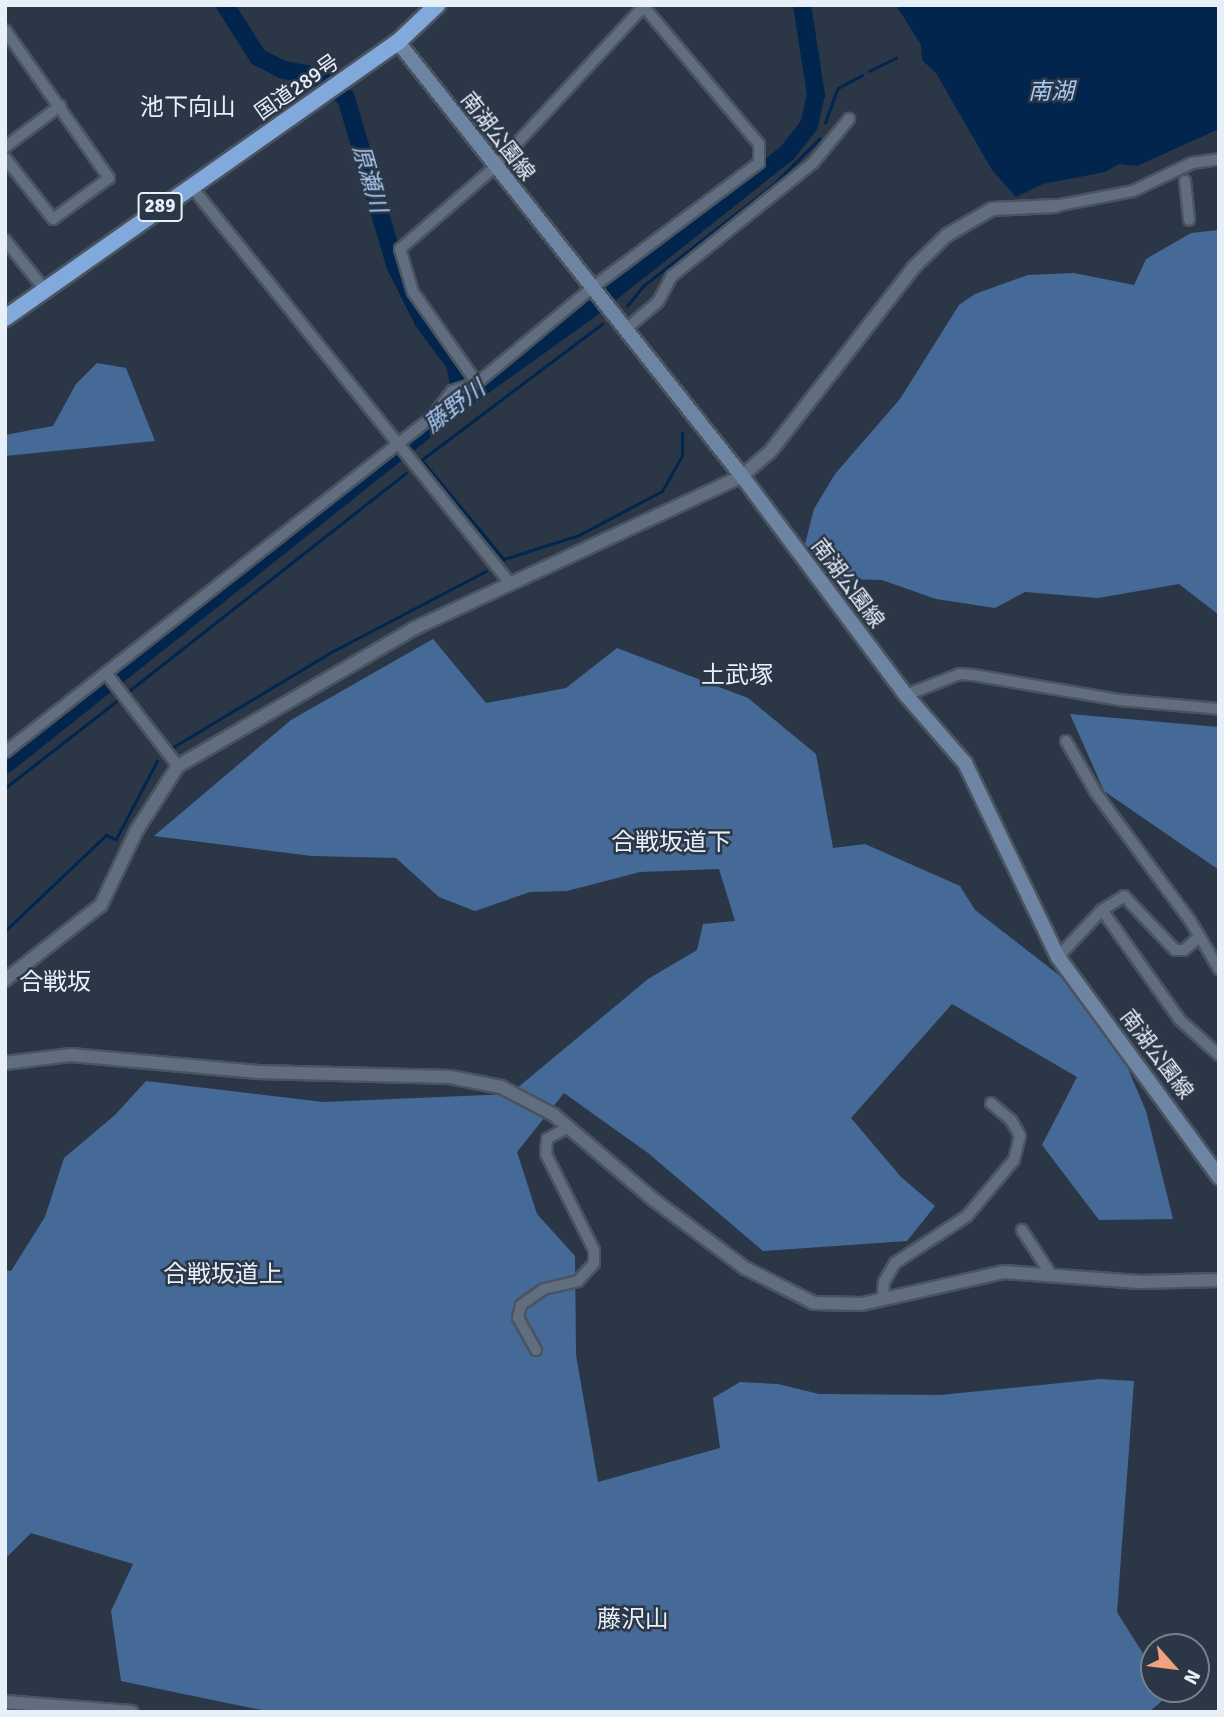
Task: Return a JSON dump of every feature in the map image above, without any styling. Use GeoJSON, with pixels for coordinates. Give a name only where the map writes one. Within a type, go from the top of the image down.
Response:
{"type":"FeatureCollection","features":[{"type":"Feature","properties":{"kind":"highway","name":"国道289号"},"geometry":{"type":"LineString","coordinates":[[5,318],[398,42],[437,5]]}},
{"type":"Feature","properties":{"kind":"main road","name":"南湖公園線"},"geometry":{"type":"LineString","coordinates":[[398,42],[742,476],[906,695],[965,763],[1058,957],[1219,1177]]}},
{"type":"Feature","properties":{"kind":"street"},"geometry":{"type":"LineString","coordinates":[[5,752],[401,443],[445,405],[455,389],[467,388],[477,383],[593,287],[760,163],[759,144],[644,6],[495,167],[400,249],[413,292],[477,383]]}},
{"type":"Feature","properties":{"kind":"street"},"geometry":{"type":"LineString","coordinates":[[5,30],[109,178],[53,219],[5,158]]}},
{"type":"Feature","properties":{"kind":"street"},"geometry":{"type":"LineString","coordinates":[[5,147],[60,106]]}},
{"type":"Feature","properties":{"kind":"street"},"geometry":{"type":"LineString","coordinates":[[626,329],[658,302],[672,276],[813,163],[849,119]]}},
{"type":"Feature","properties":{"kind":"street"},"geometry":{"type":"LineString","coordinates":[[5,980],[101,905],[142,821],[178,766],[413,629],[742,476],[770,452],[914,267],[947,235],[992,209],[1055,206],[1133,191],[1192,163],[1219,159]]}},
{"type":"Feature","properties":{"kind":"street"},"geometry":{"type":"LineString","coordinates":[[1185,181],[1189,220]]}},
{"type":"Feature","properties":{"kind":"street"},"geometry":{"type":"LineString","coordinates":[[191,186],[413,457],[510,583]]}},
{"type":"Feature","properties":{"kind":"street"},"geometry":{"type":"LineString","coordinates":[[5,240],[45,290]]}},
{"type":"Feature","properties":{"kind":"street"},"geometry":{"type":"LineString","coordinates":[[106,673],[178,766]]}},
{"type":"Feature","properties":{"kind":"street"},"geometry":{"type":"LineString","coordinates":[[906,695],[960,674],[1119,700],[1219,709]]}},
{"type":"Feature","properties":{"kind":"street"},"geometry":{"type":"LineString","coordinates":[[1066,741],[1088,783],[1219,969]]}},
{"type":"Feature","properties":{"kind":"street"},"geometry":{"type":"LineString","coordinates":[[1058,957],[1102,910],[1124,897],[1175,950],[1184,950],[1198,938]]}},
{"type":"Feature","properties":{"kind":"street"},"geometry":{"type":"LineString","coordinates":[[1102,910],[1180,1020],[1219,1055]]}},
{"type":"Feature","properties":{"kind":"street"},"geometry":{"type":"LineString","coordinates":[[5,1063],[71,1055],[258,1072],[450,1077],[501,1087],[569,1127],[654,1200],[777,1287],[832,1306],[883,1299],[1003,1272],[1051,1273],[1140,1282],[1219,1280]]}},
{"type":"Feature","properties":{"kind":"street"},"geometry":{"type":"LineString","coordinates":[[883,1299],[884,1282],[895,1263],[967,1216],[1014,1160],[1020,1143],[1016,1128],[991,1103]]}},
{"type":"Feature","properties":{"kind":"street"},"geometry":{"type":"LineString","coordinates":[[536,1350],[518,1318],[521,1305],[544,1289],[579,1281],[594,1263],[594,1250],[546,1154],[547,1139],[569,1127]]}},
{"type":"Feature","properties":{"kind":"street"},"geometry":{"type":"LineString","coordinates":[[1022,1230],[1051,1273]]}},
{"type":"Feature","properties":{"kind":"street"},"geometry":{"type":"LineString","coordinates":[[5,1702],[132,1712]]}},
{"type":"Feature","properties":{"kind":"shaded area"},"geometry":{"type":"Polygon","coordinates":[[[1219,230],[1219,615],[1179,584],[1098,598],[1025,592],[995,608],[936,599],[882,580],[840,579],[805,544],[814,509],[835,474],[900,399],[959,305],[975,294],[1028,275],[1074,273],[1134,285],[1146,259],[1191,233],[1219,230]]]}},
{"type":"Feature","properties":{"kind":"shaded area"},"geometry":{"type":"Polygon","coordinates":[[[97,363],[126,368],[155,441],[5,456],[5,435],[53,426],[76,384],[97,363]]]}},
{"type":"Feature","properties":{"kind":"shaded area"},"geometry":{"type":"Polygon","coordinates":[[[433,639],[486,703],[566,688],[617,648],[748,698],[816,754],[833,848],[865,844],[960,886],[975,910],[1086,996],[1108,1022],[1146,1111],[1173,1219],[1099,1220],[1042,1145],[1077,1077],[952,1004],[851,1118],[901,1177],[935,1206],[907,1241],[763,1251],[648,1153],[564,1093],[517,1152],[537,1214],[575,1256],[576,1355],[598,1482],[720,1448],[713,1398],[740,1382],[778,1384],[819,1394],[940,1395],[1100,1379],[1134,1381],[1117,1612],[1140,1649],[1140,1703],[1160,1703],[1149,1712],[271,1712],[121,1681],[111,1611],[133,1564],[31,1533],[5,1559],[5,1270],[11,1271],[45,1217],[64,1158],[115,1115],[146,1081],[323,1102],[510,1094],[648,979],[697,950],[703,924],[735,921],[719,869],[640,872],[567,891],[530,892],[475,911],[439,897],[396,858],[312,856],[154,836],[291,720],[433,639]]]}},
{"type":"Feature","properties":{"kind":"shaded area"},"geometry":{"type":"Polygon","coordinates":[[[1070,714],[1219,727],[1219,870],[1104,791],[1070,714]]]}},
{"type":"Feature","properties":{"kind":"water","name":"南湖"},"geometry":{"type":"Polygon","coordinates":[[[896,5],[1219,5],[1219,129],[1137,166],[1119,164],[1105,172],[1043,184],[1016,197],[992,170],[936,73],[922,60],[921,45],[896,5]]]}},
{"type":"Feature","properties":{"kind":"waterway","name":"原瀬川"},"geometry":{"type":"LineString","coordinates":[[225,5],[258,57],[284,70],[317,76],[346,98],[395,265],[423,321],[455,364],[462,401]]}},
{"type":"Feature","properties":{"kind":"waterway","name":"藤野川"},"geometry":{"type":"LineString","coordinates":[[5,765],[462,401],[589,310],[788,152],[809,125],[816,95],[802,5]]}},
{"type":"Feature","properties":{"kind":"waterway"},"geometry":{"type":"LineString","coordinates":[[869,71],[896,58]]}},
{"type":"Feature","properties":{"kind":"waterway"},"geometry":{"type":"LineString","coordinates":[[825,123],[838,88],[862,75]]}},
{"type":"Feature","properties":{"kind":"waterway"},"geometry":{"type":"LineString","coordinates":[[627,306],[643,286],[774,184],[819,139]]}},
{"type":"Feature","properties":{"kind":"waterway"},"geometry":{"type":"LineString","coordinates":[[420,461],[602,324]]}},
{"type":"Feature","properties":{"kind":"waterway"},"geometry":{"type":"LineString","coordinates":[[422,460],[504,559],[579,535],[662,491],[682,456],[682,433]]}},
{"type":"Feature","properties":{"kind":"waterway"},"geometry":{"type":"LineString","coordinates":[[125,694],[406,473]]}},
{"type":"Feature","properties":{"kind":"waterway"},"geometry":{"type":"LineString","coordinates":[[170,749],[335,650],[486,571]]}},
{"type":"Feature","properties":{"kind":"waterway"},"geometry":{"type":"LineString","coordinates":[[5,788],[118,700]]}},
{"type":"Feature","properties":{"kind":"waterway"},"geometry":{"type":"LineString","coordinates":[[5,931],[106,835],[116,839],[157,761]]}},
{"type":"Feature","properties":{"kind":"district","name":"池下向山"},"geometry":{"type":"Point","coordinates":[188,108]}},
{"type":"Feature","properties":{"kind":"district","name":"土武塚"},"geometry":{"type":"Point","coordinates":[737,676]}},
{"type":"Feature","properties":{"kind":"district","name":"合戦坂道下"},"geometry":{"type":"Point","coordinates":[671,843]}},
{"type":"Feature","properties":{"kind":"district","name":"合戦坂"},"geometry":{"type":"Point","coordinates":[55,983]}},
{"type":"Feature","properties":{"kind":"district","name":"合戦坂道上"},"geometry":{"type":"Point","coordinates":[223,1275]}},
{"type":"Feature","properties":{"kind":"district","name":"藤沢山"},"geometry":{"type":"Point","coordinates":[633,1620]}}]}
